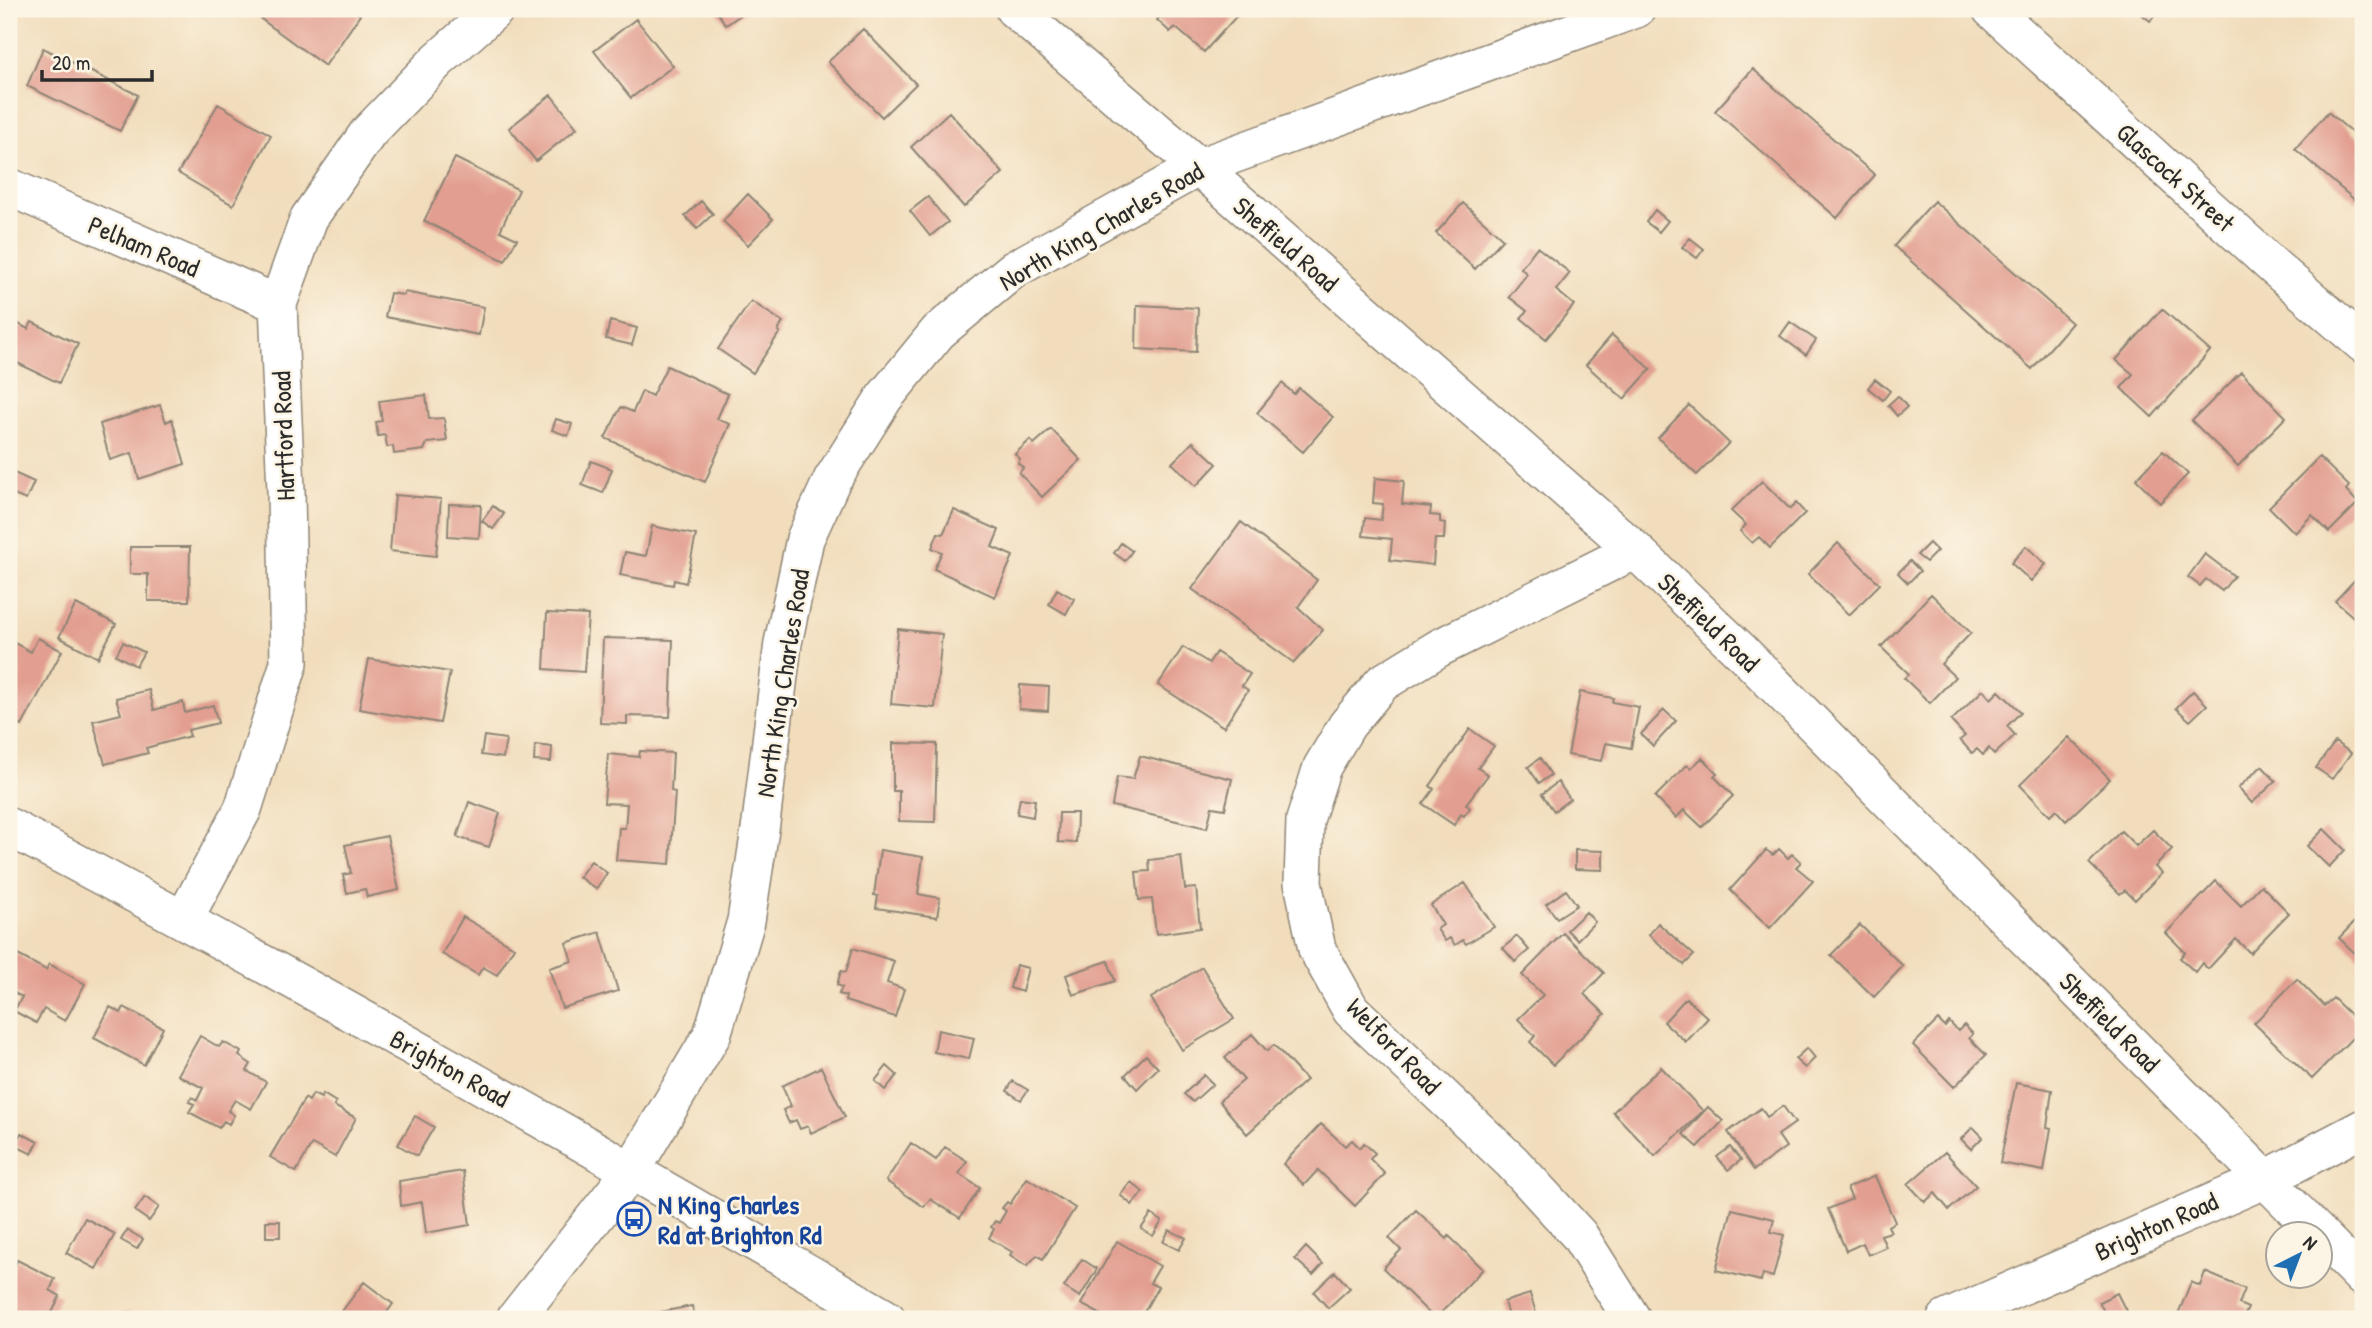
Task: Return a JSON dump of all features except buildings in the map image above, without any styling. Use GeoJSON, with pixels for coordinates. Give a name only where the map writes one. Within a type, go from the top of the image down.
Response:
{"type":"FeatureCollection","features":[{"type":"Feature","properties":{"kind":"street","name":"Hartford Road"},"geometry":{"type":"LineString","coordinates":[[184,919],[243,809],[289,663],[286,490],[278,304],[309,218],[369,133],[438,60],[496,9]]}},
{"type":"Feature","properties":{"kind":"street","name":"Sheffield Road"},"geometry":{"type":"LineString","coordinates":[[1014,9],[1199,167],[1635,550],[1743,653],[2363,1278]]}},
{"type":"Feature","properties":{"kind":"street","name":"North King Charles Road"},"geometry":{"type":"LineString","coordinates":[[515,1319],[632,1170],[712,1035],[746,921],[783,643],[806,539],[832,480],[884,398],[938,332],[1013,271],[1199,167],[1582,18],[1636,9]]}},
{"type":"Feature","properties":{"kind":"street","name":"Glascock Street"},"geometry":{"type":"LineString","coordinates":[[1991,9],[2273,266],[2363,344]]}},
{"type":"Feature","properties":{"kind":"street","name":"Pelham Road"},"geometry":{"type":"LineString","coordinates":[[9,187],[278,304]]}},
{"type":"Feature","properties":{"kind":"street","name":"Welford Road"},"geometry":{"type":"LineString","coordinates":[[1632,1319],[1571,1226],[1512,1163],[1351,1010],[1317,949],[1303,883],[1305,820],[1322,767],[1347,725],[1382,683],[1439,648],[1635,550]]}},
{"type":"Feature","properties":{"kind":"street","name":"Brighton Road"},"geometry":{"type":"LineString","coordinates":[[9,827],[184,919],[632,1170],[887,1319]]}},
{"type":"Feature","properties":{"kind":"street","name":"Brighton Road"},"geometry":{"type":"LineString","coordinates":[[1946,1319],[2266,1179],[2363,1128]]}},
{"type":"Feature","properties":{"kind":"place","name":"N King Charles Rd at Brighton Rd"},"geometry":{"type":"Point","coordinates":[634,1219]}}]}
